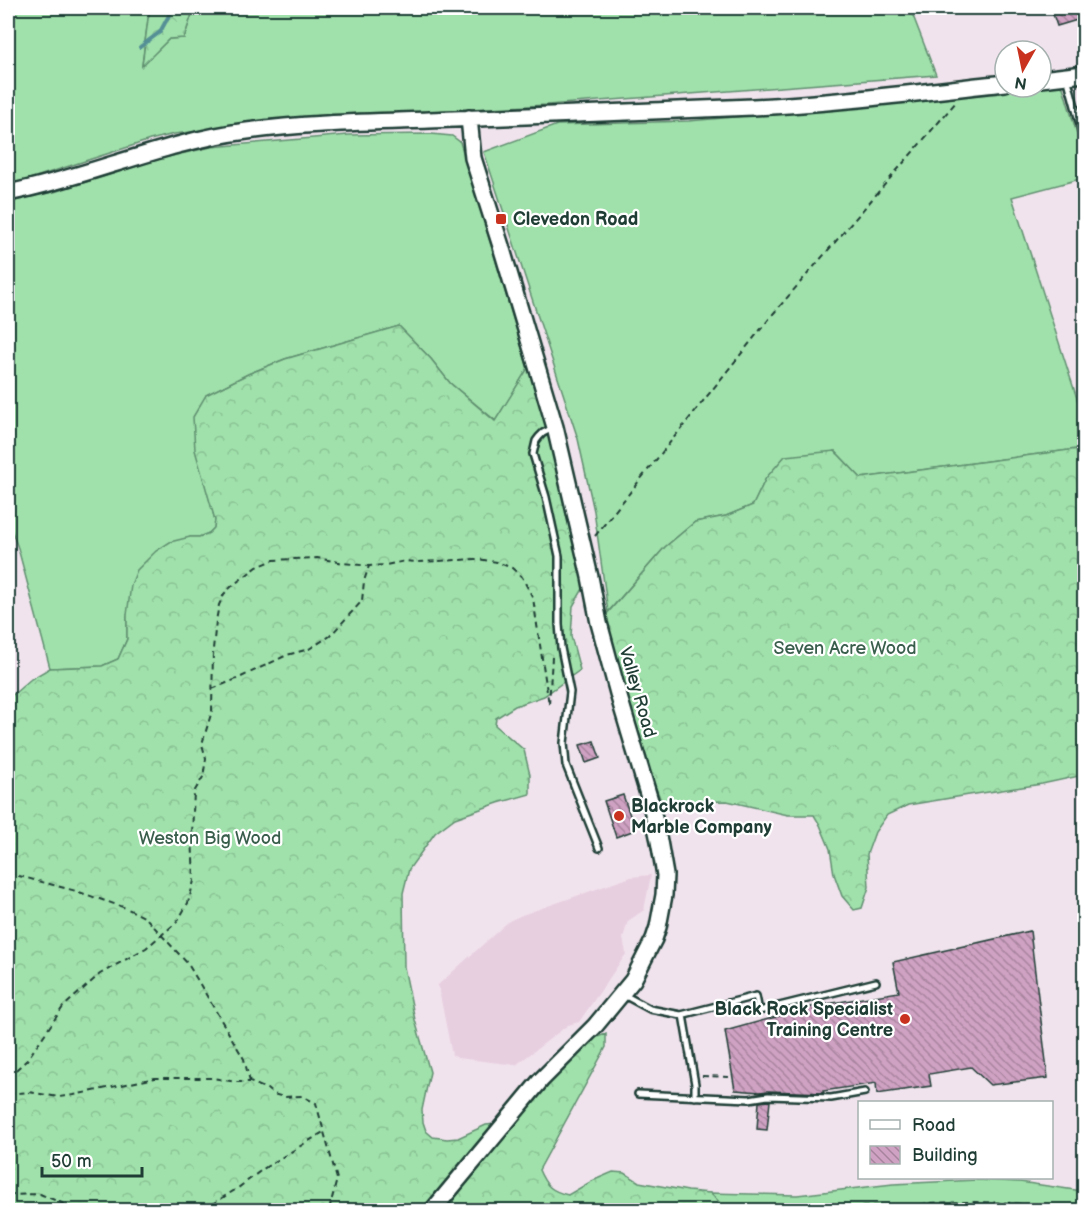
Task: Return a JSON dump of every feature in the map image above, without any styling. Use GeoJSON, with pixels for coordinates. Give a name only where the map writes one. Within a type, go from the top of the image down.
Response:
{"type":"FeatureCollection","features":[{"type":"Feature","properties":{"kind":"street"},"geometry":{"type":"LineString","coordinates":[[1053,78],[1084,74]]}},
{"type":"Feature","properties":{"kind":"street"},"geometry":{"type":"LineString","coordinates":[[8,193],[40,187],[195,140],[246,131],[321,124],[756,107],[828,102],[993,84]]}},
{"type":"Feature","properties":{"kind":"street","name":"Valley Road"},"geometry":{"type":"LineString","coordinates":[[433,1210],[541,1080],[595,1026],[633,980],[658,927],[665,875],[651,804],[599,623],[555,427],[473,158],[469,118]]}},
{"type":"Feature","properties":{"kind":"lane"},"geometry":{"type":"LineString","coordinates":[[1067,76],[1084,139]]}},
{"type":"Feature","properties":{"kind":"lane"},"geometry":{"type":"LineString","coordinates":[[555,427],[538,437],[533,454],[546,496],[559,556],[559,624],[561,648],[570,692],[564,758],[598,848]]}},
{"type":"Feature","properties":{"kind":"lane"},"geometry":{"type":"LineString","coordinates":[[622,994],[650,1009],[683,1015],[756,996],[759,1011],[876,982]]}},
{"type":"Feature","properties":{"kind":"lane"},"geometry":{"type":"LineString","coordinates":[[683,1015],[695,1097]]}},
{"type":"Feature","properties":{"kind":"lane"},"geometry":{"type":"LineString","coordinates":[[638,1094],[749,1099],[768,1095],[831,1098],[865,1092]]}},
{"type":"Feature","properties":{"kind":"path"},"geometry":{"type":"LineString","coordinates":[[584,550],[773,314],[969,87]]}},
{"type":"Feature","properties":{"kind":"path"},"geometry":{"type":"LineString","coordinates":[[8,1077],[27,1060],[63,1007],[100,974],[146,948],[177,922],[188,903],[194,881],[192,834],[195,792],[203,777],[206,759],[202,744],[212,711],[216,621],[224,594],[232,586],[257,567],[274,560],[316,558],[369,566],[405,561],[436,562],[478,559],[498,562],[512,568],[522,578],[533,598],[549,705],[552,658]]}},
{"type":"Feature","properties":{"kind":"path"},"geometry":{"type":"LineString","coordinates":[[212,689],[287,654],[309,649],[330,636],[362,601],[364,581],[369,566]]}},
{"type":"Feature","properties":{"kind":"path"},"geometry":{"type":"LineString","coordinates":[[8,873],[76,891],[126,908],[146,918],[188,964],[244,1059],[250,1082]]}},
{"type":"Feature","properties":{"kind":"path"},"geometry":{"type":"LineString","coordinates":[[693,1076],[732,1077]]}},
{"type":"Feature","properties":{"kind":"path"},"geometry":{"type":"LineString","coordinates":[[8,1094],[29,1092],[59,1097],[155,1078],[212,1078],[250,1082],[284,1097],[302,1096],[316,1102],[337,1179],[329,1210]]}},
{"type":"Feature","properties":{"kind":"path"},"geometry":{"type":"LineString","coordinates":[[203,1210],[324,1131]]}},
{"type":"Feature","properties":{"kind":"path"},"geometry":{"type":"LineString","coordinates":[[8,1195],[40,1194],[79,1210]]}},
{"type":"Feature","properties":{"kind":"path"},"geometry":{"type":"LineString","coordinates":[[965,1210],[970,1202]]}},
{"type":"Feature","properties":{"kind":"path"},"geometry":{"type":"LineString","coordinates":[[900,1210],[929,1203],[970,1202],[1084,1210]]}},
{"type":"Feature","properties":{"kind":"path"},"geometry":{"type":"LineString","coordinates":[[790,1210],[798,1205],[830,1209],[871,1206],[909,1207]]}},
{"type":"Feature","properties":{"kind":"shaded area"},"geometry":{"type":"Polygon","coordinates":[[[651,875],[644,910],[628,921],[623,938],[626,954],[579,1022],[568,1025],[516,1065],[458,1058],[452,1055],[438,985],[509,921],[631,877],[651,875]]]}},
{"type":"Feature","properties":{"kind":"green space"},"geometry":{"type":"Polygon","coordinates":[[[8,8],[151,8],[142,65],[169,39],[184,38],[194,8],[910,8],[936,75],[547,105],[318,117],[174,134],[8,184],[8,8]]]}},
{"type":"Feature","properties":{"kind":"green space"},"geometry":{"type":"Polygon","coordinates":[[[151,8],[194,8],[184,38],[169,39],[142,66],[148,19],[151,8]]]}},
{"type":"Feature","properties":{"kind":"green space"},"geometry":{"type":"Polygon","coordinates":[[[1053,83],[1063,87],[1084,157],[1084,178],[1012,197],[1084,420],[1084,448],[861,478],[835,451],[766,478],[753,505],[726,516],[695,522],[665,547],[608,612],[594,511],[578,439],[484,152],[557,125],[689,121],[993,90],[993,99],[1053,99],[1053,83]]]}},
{"type":"Feature","properties":{"kind":"green space"},"geometry":{"type":"Polygon","coordinates":[[[348,135],[452,136],[460,142],[528,368],[496,421],[450,383],[431,359],[399,326],[285,359],[206,395],[206,486],[215,520],[214,528],[199,537],[190,537],[127,615],[127,639],[118,659],[102,666],[50,668],[18,548],[8,521],[8,201],[54,192],[159,159],[211,147],[348,135]]]}},
{"type":"Feature","properties":{"kind":"green space","name":"Weston Big Wood"},"geometry":{"type":"Polygon","coordinates":[[[399,326],[431,359],[450,383],[495,421],[528,368],[555,427],[590,577],[573,606],[571,636],[580,670],[544,696],[515,706],[496,718],[495,725],[524,750],[530,775],[530,794],[455,818],[435,833],[409,869],[403,893],[404,967],[415,1020],[430,1072],[422,1110],[426,1131],[433,1137],[458,1138],[486,1125],[496,1124],[424,1210],[8,1210],[8,699],[31,679],[50,668],[102,666],[118,659],[127,639],[131,585],[137,570],[156,551],[170,542],[199,537],[214,528],[215,520],[195,450],[193,417],[206,395],[285,359],[399,326]]]}},
{"type":"Feature","properties":{"kind":"green space","name":"Seven Acre Wood"},"geometry":{"type":"Polygon","coordinates":[[[1084,448],[1084,775],[1042,784],[908,805],[887,815],[875,832],[867,854],[869,887],[862,908],[854,910],[842,896],[834,874],[830,849],[814,815],[788,815],[727,801],[662,803],[619,697],[599,623],[665,547],[695,522],[726,516],[753,505],[766,478],[785,456],[835,451],[861,478],[1084,448]]]}},
{"type":"Feature","properties":{"kind":"green space"},"geometry":{"type":"Polygon","coordinates":[[[606,1034],[606,1047],[539,1170],[544,1180],[553,1190],[568,1195],[613,1172],[625,1173],[639,1182],[710,1193],[719,1202],[716,1209],[443,1210],[545,1083],[591,1039],[606,1034]]]}},
{"type":"Feature","properties":{"kind":"green space"},"geometry":{"type":"Polygon","coordinates":[[[977,1180],[1020,1182],[1084,1190],[1084,1210],[711,1210],[716,1209],[719,1202],[710,1193],[797,1195],[893,1184],[977,1180]]]}},
{"type":"Feature","properties":{"kind":"building"},"geometry":{"type":"Polygon","coordinates":[[[1051,8],[1084,8],[1084,18],[1057,26],[1051,8]]]}},
{"type":"Feature","properties":{"kind":"building"},"geometry":{"type":"Polygon","coordinates":[[[594,741],[600,758],[586,763],[580,745],[594,741]]]}},
{"type":"Feature","properties":{"kind":"building","name":"Blackrock Marble Company"},"geometry":{"type":"Polygon","coordinates":[[[623,795],[635,830],[616,837],[604,801],[623,795]]]}},
{"type":"Feature","properties":{"kind":"building","name":"Black Rock Specialist Training Centre"},"geometry":{"type":"Polygon","coordinates":[[[1030,931],[1048,1078],[990,1085],[971,1067],[929,1074],[931,1086],[877,1094],[876,1083],[823,1091],[824,1093],[735,1090],[725,1031],[815,1006],[899,992],[893,962],[1030,931]]]}},
{"type":"Feature","properties":{"kind":"building"},"geometry":{"type":"Polygon","coordinates":[[[770,1101],[767,1130],[757,1129],[759,1102],[770,1101]]]}},
{"type":"Feature","properties":{"kind":"waterway"},"geometry":{"type":"LineString","coordinates":[[140,47],[160,32],[173,8]]}},
{"type":"Feature","properties":{"kind":"place","name":"Clevedon Road"},"geometry":{"type":"Point","coordinates":[501,219]}},
{"type":"Feature","properties":{"kind":"place","name":"Blackrock Marble Company"},"geometry":{"type":"Point","coordinates":[619,816]}},
{"type":"Feature","properties":{"kind":"place","name":"Black Rock Specialist Training Centre"},"geometry":{"type":"Point","coordinates":[905,1019]}}]}
